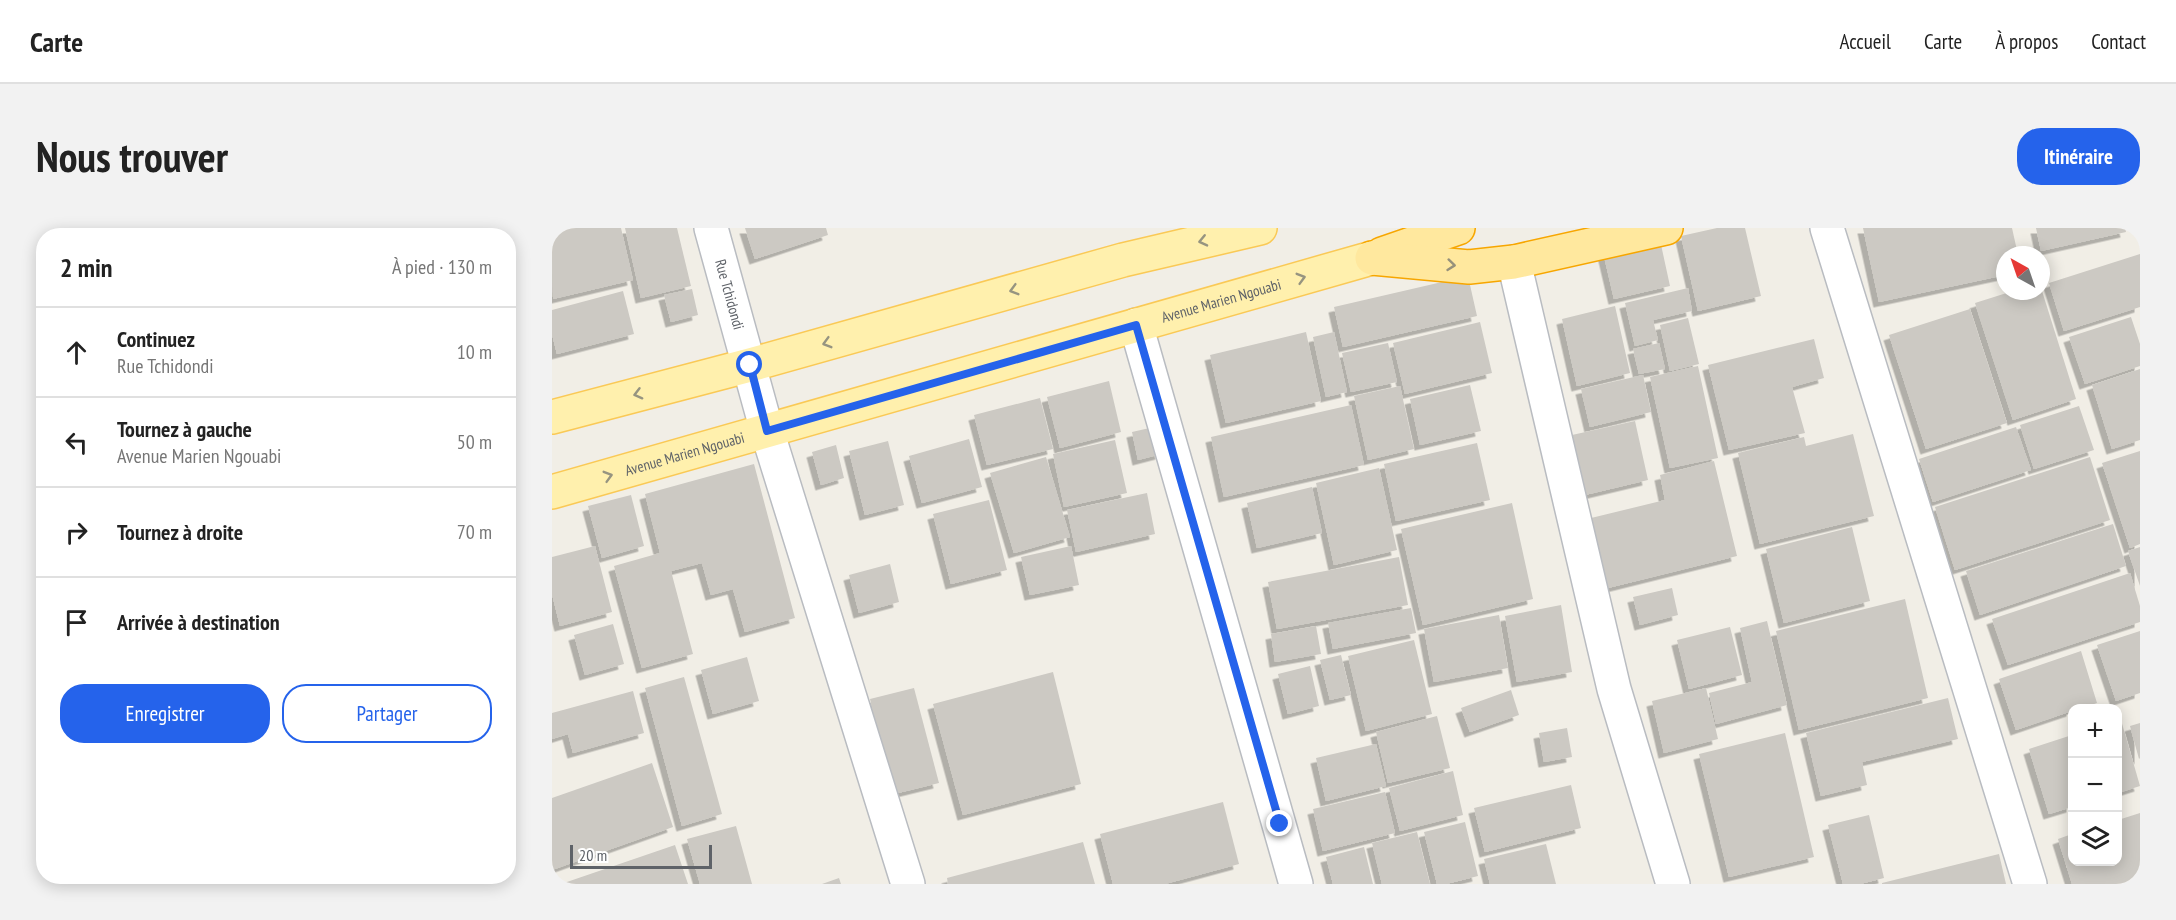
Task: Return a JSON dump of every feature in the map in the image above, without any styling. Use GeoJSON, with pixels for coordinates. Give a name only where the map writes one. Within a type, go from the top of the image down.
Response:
{"type":"FeatureCollection","features":[{"type":"Feature","properties":{"kind":"highway"},"geometry":{"type":"LineString","coordinates":[[1372,258],[1458,228]]}},
{"type":"Feature","properties":{"kind":"highway"},"geometry":{"type":"LineString","coordinates":[[1372,258],[1469,267],[1514,262],[1666,228]]}},
{"type":"Feature","properties":{"kind":"main road"},"geometry":{"type":"LineString","coordinates":[[552,417],[750,365],[1123,260],[1260,228]]}},
{"type":"Feature","properties":{"kind":"main road","name":"Avenue Marien Ngouabi"},"geometry":{"type":"LineString","coordinates":[[552,492],[1372,258]]}},
{"type":"Feature","properties":{"kind":"street","name":"Rue Tchidondi"},"geometry":{"type":"LineString","coordinates":[[711,228],[767,431],[908,884]]}},
{"type":"Feature","properties":{"kind":"street"},"geometry":{"type":"LineString","coordinates":[[1827,228],[2030,884]]}},
{"type":"Feature","properties":{"kind":"street"},"geometry":{"type":"LineString","coordinates":[[1514,262],[1614,689],[1673,884]]}},
{"type":"Feature","properties":{"kind":"street"},"geometry":{"type":"LineString","coordinates":[[1136,325],[1296,884]]}},
{"type":"Feature","properties":{"kind":"building"},"geometry":{"type":"Polygon","coordinates":[[[552,228],[621,228],[633,280],[553,299],[552,228]]]}},
{"type":"Feature","properties":{"kind":"building"},"geometry":{"type":"Polygon","coordinates":[[[625,228],[677,228],[691,286],[641,298],[625,228]]]}},
{"type":"Feature","properties":{"kind":"building"},"geometry":{"type":"Polygon","coordinates":[[[745,228],[826,228],[828,235],[755,259],[745,228]]]}},
{"type":"Feature","properties":{"kind":"building"},"geometry":{"type":"Polygon","coordinates":[[[1717,228],[1745,228],[1761,296],[1698,311],[1681,236],[1717,228]]]}},
{"type":"Feature","properties":{"kind":"building"},"geometry":{"type":"Polygon","coordinates":[[[1863,228],[2012,228],[2016,246],[1996,246],[1996,277],[1879,302],[1863,228]]]}},
{"type":"Feature","properties":{"kind":"building"},"geometry":{"type":"Polygon","coordinates":[[[2036,228],[2125,228],[2126,232],[2050,249],[2050,246],[2040,246],[2036,228]]]}},
{"type":"Feature","properties":{"kind":"building"},"geometry":{"type":"Polygon","coordinates":[[[1660,240],[1670,286],[1614,299],[1603,252],[1660,240]]]}},
{"type":"Feature","properties":{"kind":"building"},"geometry":{"type":"Polygon","coordinates":[[[2140,254],[2140,307],[2064,331],[2050,283],[2140,254]]]}},
{"type":"Feature","properties":{"kind":"building"},"geometry":{"type":"Polygon","coordinates":[[[1468,276],[1477,316],[1343,347],[1334,307],[1468,276]]]}},
{"type":"Feature","properties":{"kind":"building"},"geometry":{"type":"Polygon","coordinates":[[[1688,288],[1692,311],[1653,320],[1658,340],[1635,346],[1625,303],[1688,288]]]}},
{"type":"Feature","properties":{"kind":"building"},"geometry":{"type":"Polygon","coordinates":[[[692,289],[698,315],[671,322],[664,295],[692,289]]]}},
{"type":"Feature","properties":{"kind":"building"},"geometry":{"type":"Polygon","coordinates":[[[623,291],[634,334],[557,354],[552,334],[552,310],[623,291]]]}},
{"type":"Feature","properties":{"kind":"building"},"geometry":{"type":"Polygon","coordinates":[[[1996,296],[1996,300],[2045,300],[2076,399],[2013,420],[1975,303],[1996,296]]]}},
{"type":"Feature","properties":{"kind":"building"},"geometry":{"type":"Polygon","coordinates":[[[1615,306],[1630,373],[1577,386],[1562,319],[1615,306]]]}},
{"type":"Feature","properties":{"kind":"building"},"geometry":{"type":"Polygon","coordinates":[[[1970,309],[2007,423],[1926,449],[1889,335],[1970,309]]]}},
{"type":"Feature","properties":{"kind":"building"},"geometry":{"type":"Polygon","coordinates":[[[2131,317],[2140,344],[2140,366],[2085,384],[2069,337],[2131,317]]]}},
{"type":"Feature","properties":{"kind":"building"},"geometry":{"type":"Polygon","coordinates":[[[1688,318],[1699,364],[1670,371],[1660,325],[1688,318]]]}},
{"type":"Feature","properties":{"kind":"building"},"geometry":{"type":"Polygon","coordinates":[[[1480,322],[1492,373],[1405,394],[1393,343],[1480,322]]]}},
{"type":"Feature","properties":{"kind":"building"},"geometry":{"type":"Polygon","coordinates":[[[1306,332],[1321,401],[1226,423],[1210,355],[1306,332]]]}},
{"type":"Feature","properties":{"kind":"building"},"geometry":{"type":"Polygon","coordinates":[[[1334,332],[1347,392],[1326,397],[1313,337],[1334,332]]]}},
{"type":"Feature","properties":{"kind":"building"},"geometry":{"type":"Polygon","coordinates":[[[1814,339],[1824,378],[1792,387],[1805,433],[1729,450],[1708,365],[1814,339]]]}},
{"type":"Feature","properties":{"kind":"building"},"geometry":{"type":"Polygon","coordinates":[[[1388,343],[1397,382],[1351,392],[1342,353],[1388,343]]]}},
{"type":"Feature","properties":{"kind":"building"},"geometry":{"type":"Polygon","coordinates":[[[1659,343],[1665,369],[1639,374],[1633,349],[1659,343]]]}},
{"type":"Feature","properties":{"kind":"building"},"geometry":{"type":"Polygon","coordinates":[[[1698,366],[1718,458],[1670,468],[1650,377],[1698,366]]]}},
{"type":"Feature","properties":{"kind":"building"},"geometry":{"type":"Polygon","coordinates":[[[2140,369],[2140,440],[2112,449],[2092,385],[2140,369]]]}},
{"type":"Feature","properties":{"kind":"building"},"geometry":{"type":"Polygon","coordinates":[[[1643,375],[1651,412],[1590,427],[1581,389],[1643,375]]]}},
{"type":"Feature","properties":{"kind":"building"},"geometry":{"type":"Polygon","coordinates":[[[1109,381],[1121,432],[1060,448],[1047,397],[1109,381]]]}},
{"type":"Feature","properties":{"kind":"building"},"geometry":{"type":"Polygon","coordinates":[[[1470,385],[1481,431],[1420,445],[1410,399],[1470,385]]]}},
{"type":"Feature","properties":{"kind":"building"},"geometry":{"type":"Polygon","coordinates":[[[1400,386],[1414,449],[1368,460],[1354,396],[1400,386]]]}},
{"type":"Feature","properties":{"kind":"building"},"geometry":{"type":"Polygon","coordinates":[[[1040,398],[1053,449],[987,465],[974,415],[1040,398]]]}},
{"type":"Feature","properties":{"kind":"building"},"geometry":{"type":"Polygon","coordinates":[[[1351,405],[1364,465],[1224,497],[1211,437],[1351,405]]]}},
{"type":"Feature","properties":{"kind":"building"},"geometry":{"type":"Polygon","coordinates":[[[2079,406],[2094,450],[2034,469],[2020,425],[2079,406]]]}},
{"type":"Feature","properties":{"kind":"building"},"geometry":{"type":"Polygon","coordinates":[[[1635,421],[1648,480],[1585,495],[1572,435],[1635,421]]]}},
{"type":"Feature","properties":{"kind":"building"},"geometry":{"type":"Polygon","coordinates":[[[1154,427],[1161,454],[1138,460],[1132,432],[1154,427]]]}},
{"type":"Feature","properties":{"kind":"building"},"geometry":{"type":"Polygon","coordinates":[[[2016,427],[2031,470],[1933,502],[1919,459],[2016,427]]]}},
{"type":"Feature","properties":{"kind":"building"},"geometry":{"type":"Polygon","coordinates":[[[1853,434],[1874,516],[1760,544],[1738,453],[1804,437],[1806,446],[1853,434]]]}},
{"type":"Feature","properties":{"kind":"building"},"geometry":{"type":"Polygon","coordinates":[[[969,439],[982,487],[922,503],[909,456],[969,439]]]}},
{"type":"Feature","properties":{"kind":"building"},"geometry":{"type":"Polygon","coordinates":[[[1115,440],[1127,493],[1064,507],[1053,454],[1115,440]]]}},
{"type":"Feature","properties":{"kind":"building"},"geometry":{"type":"Polygon","coordinates":[[[888,441],[904,505],[865,515],[849,451],[888,441]]]}},
{"type":"Feature","properties":{"kind":"building"},"geometry":{"type":"Polygon","coordinates":[[[1477,443],[1490,500],[1396,521],[1384,464],[1477,443]]]}},
{"type":"Feature","properties":{"kind":"building"},"geometry":{"type":"Polygon","coordinates":[[[836,445],[844,478],[821,485],[812,452],[836,445]]]}},
{"type":"Feature","properties":{"kind":"building"},"geometry":{"type":"Polygon","coordinates":[[[2140,451],[2140,544],[2130,548],[2102,463],[2140,451]]]}},
{"type":"Feature","properties":{"kind":"building"},"geometry":{"type":"Polygon","coordinates":[[[1046,457],[1070,537],[1014,553],[990,473],[1046,457]]]}},
{"type":"Feature","properties":{"kind":"building"},"geometry":{"type":"Polygon","coordinates":[[[2090,457],[2110,520],[1955,570],[1935,507],[2090,457]]]}},
{"type":"Feature","properties":{"kind":"building"},"geometry":{"type":"Polygon","coordinates":[[[1714,461],[1737,556],[1604,589],[1587,519],[1665,500],[1660,475],[1714,461]]]}},
{"type":"Feature","properties":{"kind":"building"},"geometry":{"type":"Polygon","coordinates":[[[754,464],[795,618],[745,632],[733,589],[711,595],[702,563],[671,571],[693,654],[642,668],[614,566],[660,553],[645,494],[754,464]]]}},
{"type":"Feature","properties":{"kind":"building"},"geometry":{"type":"Polygon","coordinates":[[[1379,468],[1397,550],[1334,565],[1316,483],[1379,468]]]}},
{"type":"Feature","properties":{"kind":"building"},"geometry":{"type":"Polygon","coordinates":[[[1312,487],[1322,533],[1257,548],[1247,503],[1312,487]]]}},
{"type":"Feature","properties":{"kind":"building"},"geometry":{"type":"Polygon","coordinates":[[[1147,493],[1155,534],[1076,552],[1067,510],[1147,493]]]}},
{"type":"Feature","properties":{"kind":"building"},"geometry":{"type":"Polygon","coordinates":[[[631,495],[644,546],[602,558],[588,506],[631,495]]]}},
{"type":"Feature","properties":{"kind":"building"},"geometry":{"type":"Polygon","coordinates":[[[989,500],[1007,570],[951,584],[933,514],[989,500]]]}},
{"type":"Feature","properties":{"kind":"building"},"geometry":{"type":"Polygon","coordinates":[[[1512,503],[1533,599],[1423,625],[1401,529],[1512,503]]]}},
{"type":"Feature","properties":{"kind":"building"},"geometry":{"type":"Polygon","coordinates":[[[2113,524],[2126,566],[1980,615],[1966,571],[2113,524]]]}},
{"type":"Feature","properties":{"kind":"building"},"geometry":{"type":"Polygon","coordinates":[[[1852,527],[1870,601],[1784,623],[1766,549],[1852,527]]]}},
{"type":"Feature","properties":{"kind":"building"},"geometry":{"type":"Polygon","coordinates":[[[595,546],[612,612],[560,626],[552,594],[552,557],[595,546]]]}},
{"type":"Feature","properties":{"kind":"building"},"geometry":{"type":"Polygon","coordinates":[[[1071,546],[1079,585],[1030,595],[1021,557],[1071,546]]]}},
{"type":"Feature","properties":{"kind":"building"},"geometry":{"type":"Polygon","coordinates":[[[2140,547],[2140,586],[2128,551],[2140,547]]]}},
{"type":"Feature","properties":{"kind":"building"},"geometry":{"type":"Polygon","coordinates":[[[1399,557],[1408,605],[1277,629],[1268,582],[1399,557]]]}},
{"type":"Feature","properties":{"kind":"building"},"geometry":{"type":"Polygon","coordinates":[[[890,564],[899,602],[859,613],[849,575],[890,564]]]}},
{"type":"Feature","properties":{"kind":"building"},"geometry":{"type":"Polygon","coordinates":[[[2130,573],[2140,606],[2140,622],[2008,665],[1992,619],[2130,573]]]}},
{"type":"Feature","properties":{"kind":"building"},"geometry":{"type":"Polygon","coordinates":[[[1672,588],[1678,615],[1640,625],[1633,597],[1672,588]]]}},
{"type":"Feature","properties":{"kind":"building"},"geometry":{"type":"Polygon","coordinates":[[[1905,599],[1928,698],[1799,730],[1776,631],[1905,599]]]}},
{"type":"Feature","properties":{"kind":"building"},"geometry":{"type":"Polygon","coordinates":[[[1561,605],[1572,672],[1517,682],[1505,616],[1561,605]]]}},
{"type":"Feature","properties":{"kind":"building"},"geometry":{"type":"Polygon","coordinates":[[[1411,608],[1416,633],[1333,649],[1328,623],[1411,608]]]}},
{"type":"Feature","properties":{"kind":"building"},"geometry":{"type":"Polygon","coordinates":[[[1499,615],[1508,668],[1434,682],[1424,629],[1499,615]]]}},
{"type":"Feature","properties":{"kind":"building"},"geometry":{"type":"Polygon","coordinates":[[[1767,621],[1787,705],[1716,724],[1709,693],[1752,682],[1740,628],[1767,621]]]}},
{"type":"Feature","properties":{"kind":"building"},"geometry":{"type":"Polygon","coordinates":[[[613,624],[624,664],[585,675],[574,635],[613,624]]]}},
{"type":"Feature","properties":{"kind":"building"},"geometry":{"type":"Polygon","coordinates":[[[1316,626],[1321,654],[1275,662],[1271,634],[1316,626]]]}},
{"type":"Feature","properties":{"kind":"building"},"geometry":{"type":"Polygon","coordinates":[[[1730,627],[1742,675],[1689,689],[1677,640],[1730,627]]]}},
{"type":"Feature","properties":{"kind":"building"},"geometry":{"type":"Polygon","coordinates":[[[2140,631],[2140,693],[2116,701],[2097,645],[2140,631]]]}},
{"type":"Feature","properties":{"kind":"building"},"geometry":{"type":"Polygon","coordinates":[[[1414,640],[1432,714],[1366,731],[1348,656],[1414,640]]]}},
{"type":"Feature","properties":{"kind":"building"},"geometry":{"type":"Polygon","coordinates":[[[2081,651],[2097,703],[2068,704],[2068,712],[2016,730],[1999,679],[2081,651]]]}},
{"type":"Feature","properties":{"kind":"building"},"geometry":{"type":"Polygon","coordinates":[[[1341,655],[1351,695],[1330,700],[1320,660],[1341,655]]]}},
{"type":"Feature","properties":{"kind":"building"},"geometry":{"type":"Polygon","coordinates":[[[747,657],[759,701],[713,714],[701,670],[747,657]]]}},
{"type":"Feature","properties":{"kind":"building"},"geometry":{"type":"Polygon","coordinates":[[[1310,666],[1319,706],[1288,714],[1278,674],[1310,666]]]}},
{"type":"Feature","properties":{"kind":"building"},"geometry":{"type":"Polygon","coordinates":[[[1053,672],[1081,784],[963,815],[933,704],[1053,672]]]}},
{"type":"Feature","properties":{"kind":"building"},"geometry":{"type":"Polygon","coordinates":[[[684,677],[722,814],[682,826],[645,688],[684,677]]]}},
{"type":"Feature","properties":{"kind":"building"},"geometry":{"type":"Polygon","coordinates":[[[914,688],[939,783],[894,794],[870,699],[914,688]]]}},
{"type":"Feature","properties":{"kind":"building"},"geometry":{"type":"Polygon","coordinates":[[[1706,688],[1718,739],[1664,753],[1652,701],[1706,688]]]}},
{"type":"Feature","properties":{"kind":"building"},"geometry":{"type":"Polygon","coordinates":[[[1511,690],[1519,715],[1470,732],[1461,708],[1511,690]]]}},
{"type":"Feature","properties":{"kind":"building"},"geometry":{"type":"Polygon","coordinates":[[[633,691],[644,733],[573,753],[568,734],[552,739],[552,713],[633,691]]]}},
{"type":"Feature","properties":{"kind":"building"},"geometry":{"type":"Polygon","coordinates":[[[1948,698],[1958,739],[1862,762],[1867,785],[1821,796],[1806,733],[1948,698]]]}},
{"type":"Feature","properties":{"kind":"building"},"geometry":{"type":"Polygon","coordinates":[[[1437,716],[1450,768],[1388,783],[1376,732],[1437,716]]]}},
{"type":"Feature","properties":{"kind":"building"},"geometry":{"type":"Polygon","coordinates":[[[2122,723],[2140,786],[2122,792],[2122,723]]]}},
{"type":"Feature","properties":{"kind":"building"},"geometry":{"type":"Polygon","coordinates":[[[2140,723],[2140,758],[2139,759],[2130,726],[2140,723]]]}},
{"type":"Feature","properties":{"kind":"building"},"geometry":{"type":"Polygon","coordinates":[[[1567,728],[1572,757],[1544,762],[1539,733],[1567,728]]]}},
{"type":"Feature","properties":{"kind":"building"},"geometry":{"type":"Polygon","coordinates":[[[1785,733],[1814,857],[1729,877],[1699,754],[1785,733]]]}},
{"type":"Feature","properties":{"kind":"building"},"geometry":{"type":"Polygon","coordinates":[[[2068,736],[2068,808],[2049,814],[2029,749],[2068,736]]]}},
{"type":"Feature","properties":{"kind":"building"},"geometry":{"type":"Polygon","coordinates":[[[1376,744],[1386,786],[1326,801],[1316,758],[1376,744]]]}},
{"type":"Feature","properties":{"kind":"building"},"geometry":{"type":"Polygon","coordinates":[[[652,763],[673,827],[552,870],[552,798],[652,763]]]}},
{"type":"Feature","properties":{"kind":"building"},"geometry":{"type":"Polygon","coordinates":[[[1453,771],[1463,815],[1400,831],[1389,788],[1453,771]]]}},
{"type":"Feature","properties":{"kind":"building"},"geometry":{"type":"Polygon","coordinates":[[[1571,785],[1581,828],[1485,852],[1474,808],[1571,785]]]}},
{"type":"Feature","properties":{"kind":"building"},"geometry":{"type":"Polygon","coordinates":[[[1385,792],[1395,833],[1323,851],[1313,809],[1385,792]]]}},
{"type":"Feature","properties":{"kind":"building"},"geometry":{"type":"Polygon","coordinates":[[[1223,802],[1239,864],[1165,884],[1113,884],[1100,834],[1223,802]]]}},
{"type":"Feature","properties":{"kind":"building"},"geometry":{"type":"Polygon","coordinates":[[[2140,813],[2140,884],[2072,884],[2058,839],[2068,835],[2068,866],[2122,866],[2122,819],[2140,813]]]}},
{"type":"Feature","properties":{"kind":"building"},"geometry":{"type":"Polygon","coordinates":[[[1869,815],[1884,878],[1860,884],[1843,884],[1828,825],[1869,815]]]}},
{"type":"Feature","properties":{"kind":"building"},"geometry":{"type":"Polygon","coordinates":[[[1465,822],[1478,876],[1437,884],[1424,832],[1465,822]]]}},
{"type":"Feature","properties":{"kind":"building"},"geometry":{"type":"Polygon","coordinates":[[[736,826],[752,884],[700,884],[687,839],[736,826]]]}},
{"type":"Feature","properties":{"kind":"building"},"geometry":{"type":"Polygon","coordinates":[[[1417,832],[1430,884],[1382,884],[1372,843],[1417,832]]]}},
{"type":"Feature","properties":{"kind":"building"},"geometry":{"type":"Polygon","coordinates":[[[1083,842],[1095,884],[948,884],[947,878],[1083,842]]]}},
{"type":"Feature","properties":{"kind":"building"},"geometry":{"type":"Polygon","coordinates":[[[1546,844],[1556,884],[1490,884],[1484,859],[1546,844]]]}},
{"type":"Feature","properties":{"kind":"building"},"geometry":{"type":"Polygon","coordinates":[[[675,845],[688,884],[561,884],[675,845]]]}},
{"type":"Feature","properties":{"kind":"building"},"geometry":{"type":"Polygon","coordinates":[[[1364,847],[1373,884],[1333,884],[1326,857],[1364,847]]]}},
{"type":"Feature","properties":{"kind":"building"},"geometry":{"type":"Polygon","coordinates":[[[1999,854],[2006,884],[1882,884],[1882,883],[1999,854]]]}},
{"type":"Feature","properties":{"kind":"building"},"geometry":{"type":"Polygon","coordinates":[[[839,878],[841,884],[822,884],[839,878]]]}},
{"type":"Feature","properties":{"kind":"route"},"geometry":{"type":"LineString","coordinates":[[750,365],[767,431],[1136,325],[1280,824]]}}]}
